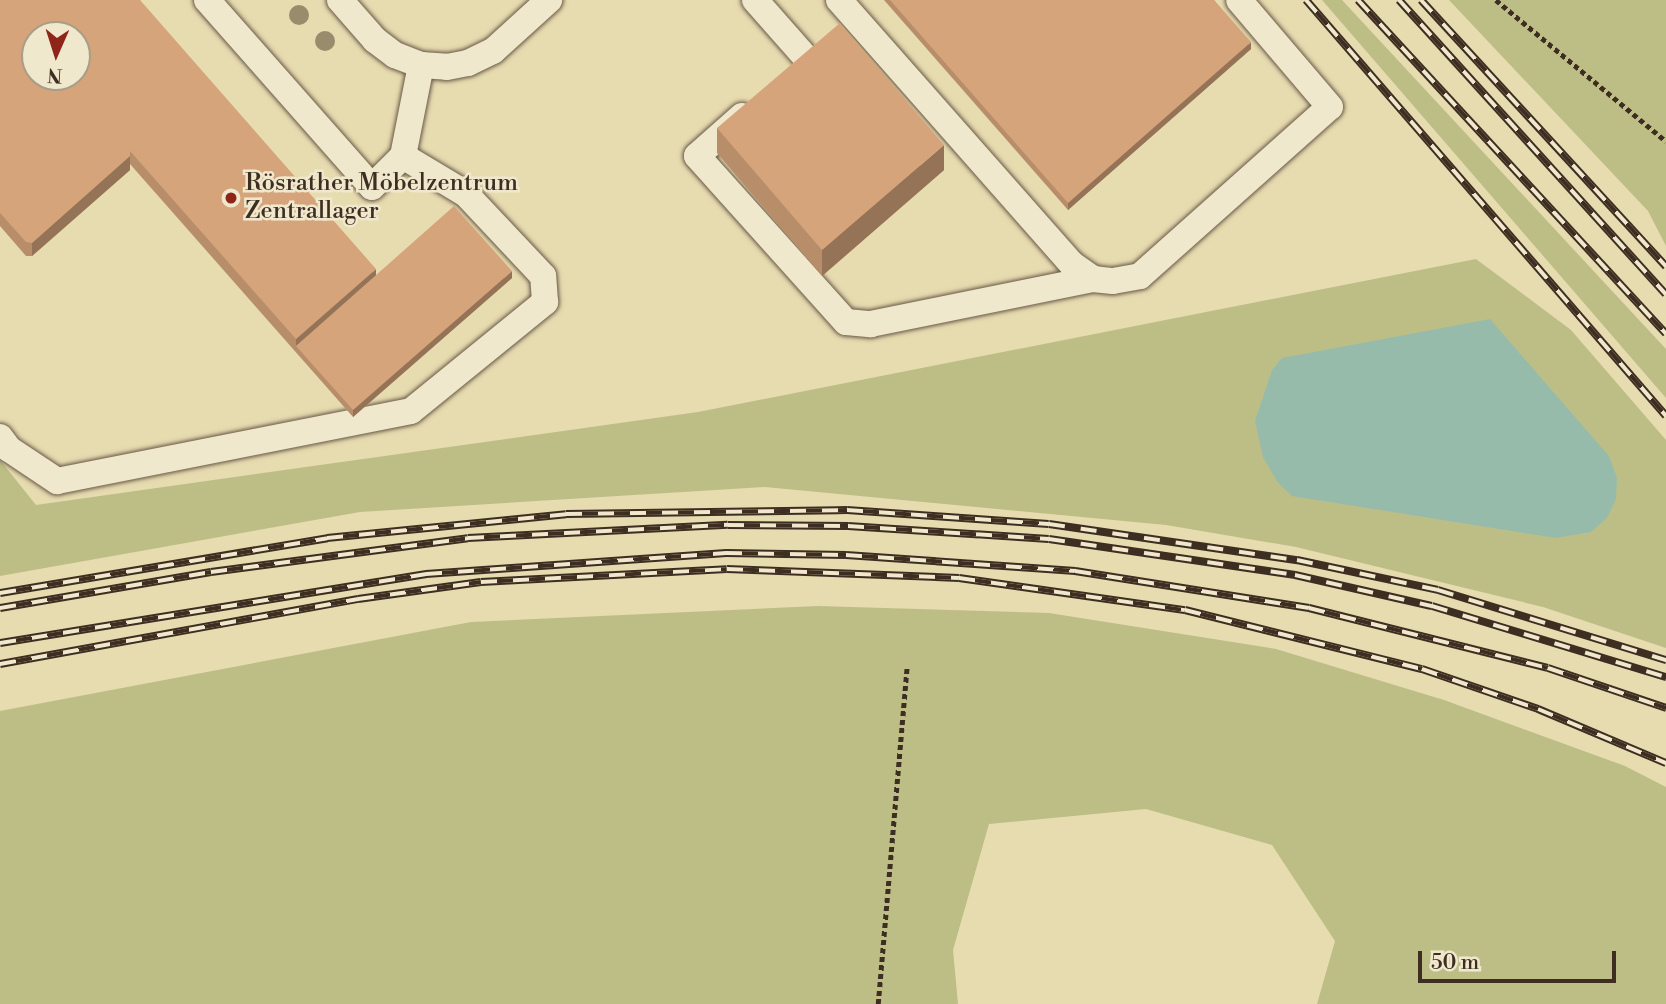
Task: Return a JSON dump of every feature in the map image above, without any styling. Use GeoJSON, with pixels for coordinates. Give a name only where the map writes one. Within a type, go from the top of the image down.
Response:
{"type":"FeatureCollection","features":[{"type":"Feature","properties":{"kind":"street"},"geometry":{"type":"LineString","coordinates":[[206,0],[372,187],[402,156],[421,65]]}},
{"type":"Feature","properties":{"kind":"street"},"geometry":{"type":"LineString","coordinates":[[340,0],[375,40],[421,65],[468,63],[492,51],[550,0]]}},
{"type":"Feature","properties":{"kind":"street"},"geometry":{"type":"LineString","coordinates":[[755,0],[832,31],[1073,265],[1093,279]]}},
{"type":"Feature","properties":{"kind":"street"},"geometry":{"type":"LineString","coordinates":[[757,103],[697,156],[846,321],[871,324],[1093,279],[1140,276],[1330,107],[1239,0]]}},
{"type":"Feature","properties":{"kind":"street"},"geometry":{"type":"LineString","coordinates":[[787,77],[832,31]]}},
{"type":"Feature","properties":{"kind":"street"},"geometry":{"type":"LineString","coordinates":[[0,437],[9,449],[57,481],[411,411],[545,302],[543,276],[466,194],[402,156]]}},
{"type":"Feature","properties":{"kind":"path"},"geometry":{"type":"LineString","coordinates":[[1496,0],[1666,141]]}},
{"type":"Feature","properties":{"kind":"path"},"geometry":{"type":"LineString","coordinates":[[878,1004],[907,668]]}},
{"type":"Feature","properties":{"kind":"green space"},"geometry":{"type":"Polygon","coordinates":[[[1322,0],[1342,0],[1666,349],[1666,398],[1322,0]]]}},
{"type":"Feature","properties":{"kind":"green space"},"geometry":{"type":"Polygon","coordinates":[[[1449,0],[1666,0],[1666,246],[1648,211],[1449,0]]]}},
{"type":"Feature","properties":{"kind":"green space"},"geometry":{"type":"Polygon","coordinates":[[[1476,259],[1571,330],[1666,440],[1666,648],[1543,607],[1296,547],[1166,525],[765,487],[360,512],[0,576],[0,460],[36,505],[698,412],[1476,259]]]}},
{"type":"Feature","properties":{"kind":"green space"},"geometry":{"type":"Polygon","coordinates":[[[818,606],[1049,613],[1276,649],[1444,700],[1625,766],[1666,787],[1666,1004],[1317,1004],[1335,941],[1272,845],[1146,809],[989,824],[953,950],[958,1004],[0,1004],[0,711],[471,622],[818,606]]]}},
{"type":"Feature","properties":{"kind":"shaded area"},"geometry":{"type":"Polygon","coordinates":[[[1490,319],[1609,456],[1617,478],[1616,499],[1607,518],[1591,532],[1556,538],[1292,496],[1278,483],[1263,457],[1255,421],[1272,370],[1282,358],[1490,319]]]}},
{"type":"Feature","properties":{"kind":"building","name":"Rösrather Möbelzentrum Zentrallager"},"geometry":{"type":"Polygon","coordinates":[[[0,0],[140,0],[376,269],[296,339],[130,151],[130,156],[32,243],[26,242],[0,213],[0,0]]]}},
{"type":"Feature","properties":{"kind":"building"},"geometry":{"type":"Polygon","coordinates":[[[890,0],[1214,0],[1251,42],[1068,203],[890,0]]]}},
{"type":"Feature","properties":{"kind":"building"},"geometry":{"type":"Polygon","coordinates":[[[840,23],[944,145],[822,250],[717,128],[840,23]]]}},
{"type":"Feature","properties":{"kind":"building"},"geometry":{"type":"Polygon","coordinates":[[[454,206],[512,271],[353,410],[296,346],[454,206]]]}},
{"type":"Feature","properties":{"kind":"railway"},"geometry":{"type":"LineString","coordinates":[[1306,0],[1666,416]]}},
{"type":"Feature","properties":{"kind":"railway"},"geometry":{"type":"LineString","coordinates":[[1358,0],[1666,334]]}},
{"type":"Feature","properties":{"kind":"railway"},"geometry":{"type":"LineString","coordinates":[[1399,0],[1666,294]]}},
{"type":"Feature","properties":{"kind":"railway"},"geometry":{"type":"LineString","coordinates":[[1421,0],[1666,266]]}},
{"type":"Feature","properties":{"kind":"railway"},"geometry":{"type":"LineString","coordinates":[[0,593],[327,538],[566,514],[847,510],[1049,524],[1297,560],[1438,590],[1666,660]]}},
{"type":"Feature","properties":{"kind":"railway"},"geometry":{"type":"LineString","coordinates":[[0,608],[211,572],[468,538],[728,525],[848,526],[1049,539],[1295,575],[1432,606],[1666,677]]}},
{"type":"Feature","properties":{"kind":"railway"},"geometry":{"type":"LineString","coordinates":[[0,643],[426,574],[726,553],[846,555],[1075,571],[1309,608],[1548,668],[1666,708]]}},
{"type":"Feature","properties":{"kind":"railway"},"geometry":{"type":"LineString","coordinates":[[0,664],[358,599],[481,582],[727,569],[959,578],[1185,610],[1422,669],[1538,709],[1666,763]]}},
{"type":"Feature","properties":{"kind":"place","name":"Rösrather Möbelzentrum Zentrallager"},"geometry":{"type":"Point","coordinates":[231,198]}}]}
